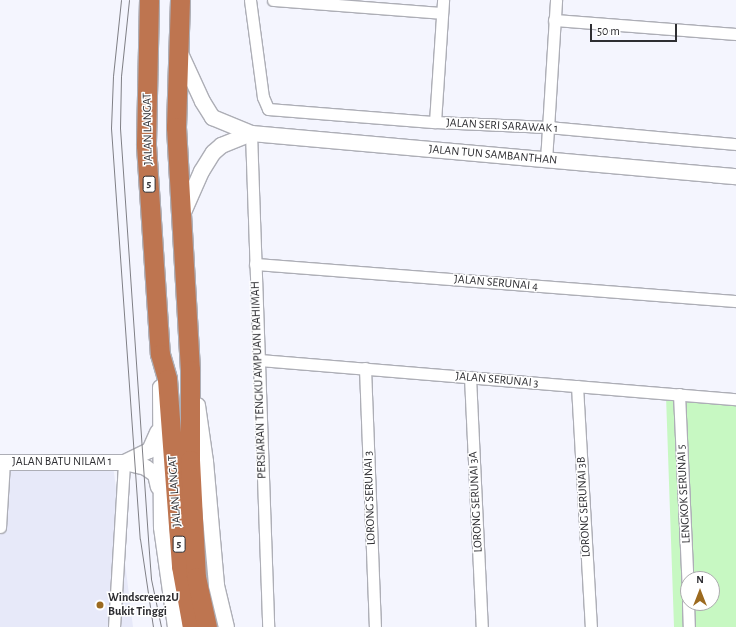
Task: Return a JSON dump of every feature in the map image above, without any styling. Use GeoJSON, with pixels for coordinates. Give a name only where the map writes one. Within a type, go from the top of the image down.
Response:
{"type":"FeatureCollection","features":[{"type":"Feature","properties":{"kind":"highway","name":"5"},"geometry":{"type":"LineString","coordinates":[[180,0],[176,127],[182,214]]}},
{"type":"Feature","properties":{"kind":"highway","name":"JALAN LANGAT"},"geometry":{"type":"LineString","coordinates":[[146,4],[146,145],[160,354],[167,379],[182,460],[196,577],[207,627]]}},
{"type":"Feature","properties":{"kind":"highway","name":"JALAN LANGAT"},"geometry":{"type":"LineString","coordinates":[[182,214],[190,370],[182,460],[181,566],[192,627]]}},
{"type":"Feature","properties":{"kind":"main road","name":"JALAN TUN SAMBANTHAN"},"geometry":{"type":"LineString","coordinates":[[178,46],[202,102],[212,117],[251,133],[736,176]]}},
{"type":"Feature","properties":{"kind":"main road","name":"JALAN TUN SAMBANTHAN"},"geometry":{"type":"LineString","coordinates":[[182,214],[200,171],[213,152],[220,145],[251,133]]}},
{"type":"Feature","properties":{"kind":"main road","name":"JALAN LANGAT"},"geometry":{"type":"LineString","coordinates":[[160,354],[159,424],[161,496],[165,563],[175,627]]}},
{"type":"Feature","properties":{"kind":"main road","name":"JALAN LANGAT"},"geometry":{"type":"LineString","coordinates":[[190,370],[205,460],[216,585],[226,627]]}},
{"type":"Feature","properties":{"kind":"main road"},"geometry":{"type":"LineString","coordinates":[[124,462],[150,449],[159,424]]}},
{"type":"Feature","properties":{"kind":"main road","name":"JALAN BATU NILAM 1"},"geometry":{"type":"LineString","coordinates":[[2,462],[124,462]]}},
{"type":"Feature","properties":{"kind":"main road"},"geometry":{"type":"LineString","coordinates":[[124,462],[145,468],[155,474],[161,496]]}},
{"type":"Feature","properties":{"kind":"street","name":"JALAN SERI SARAWAK 1"},"geometry":{"type":"LineString","coordinates":[[250,0],[263,97],[268,109],[435,122],[548,127],[736,144]]}},
{"type":"Feature","properties":{"kind":"street"},"geometry":{"type":"LineString","coordinates":[[273,0],[442,13]]}},
{"type":"Feature","properties":{"kind":"street"},"geometry":{"type":"LineString","coordinates":[[435,122],[443,0]]}},
{"type":"Feature","properties":{"kind":"street"},"geometry":{"type":"LineString","coordinates":[[546,160],[556,0]]}},
{"type":"Feature","properties":{"kind":"street"},"geometry":{"type":"LineString","coordinates":[[554,20],[736,34]]}},
{"type":"Feature","properties":{"kind":"street","name":"PERSIARAN TENGKU AMPUAN RAHIMAH"},"geometry":{"type":"LineString","coordinates":[[251,133],[268,627]]}},
{"type":"Feature","properties":{"kind":"street","name":"JALAN SERUNAI 4"},"geometry":{"type":"LineString","coordinates":[[255,264],[736,301]]}},
{"type":"Feature","properties":{"kind":"street","name":"JALAN SERUNAI 3"},"geometry":{"type":"LineString","coordinates":[[259,360],[736,399]]}},
{"type":"Feature","properties":{"kind":"street","name":"LORONG SERUNAI 3"},"geometry":{"type":"LineString","coordinates":[[365,368],[375,627]]}},
{"type":"Feature","properties":{"kind":"street","name":"LORONG SERUNAI 3A"},"geometry":{"type":"LineString","coordinates":[[470,378],[482,627]]}},
{"type":"Feature","properties":{"kind":"street","name":"LORONG SERUNAI 3B"},"geometry":{"type":"LineString","coordinates":[[577,386],[591,627]]}},
{"type":"Feature","properties":{"kind":"street","name":"LENGKOK SERUNAI 5"},"geometry":{"type":"LineString","coordinates":[[679,394],[687,571]]}},
{"type":"Feature","properties":{"kind":"street"},"geometry":{"type":"LineString","coordinates":[[0,527],[2,462]]}},
{"type":"Feature","properties":{"kind":"street"},"geometry":{"type":"LineString","coordinates":[[114,627],[124,462]]}},
{"type":"Feature","properties":{"kind":"street"},"geometry":{"type":"LineString","coordinates":[[688,611],[689,627]]}},
{"type":"Feature","properties":{"kind":"shaded area"},"geometry":{"type":"Polygon","coordinates":[[[0,465],[113,465],[133,627],[0,627],[0,465]]]}},
{"type":"Feature","properties":{"kind":"green space"},"geometry":{"type":"Polygon","coordinates":[[[666,396],[736,403],[736,627],[674,627],[666,396]]]}},
{"type":"Feature","properties":{"kind":"tram line"},"geometry":{"type":"LineString","coordinates":[[121,0],[113,76],[111,128],[140,539],[153,627]]}},
{"type":"Feature","properties":{"kind":"tram line"},"geometry":{"type":"LineString","coordinates":[[129,0],[121,76],[120,128],[151,579],[161,627]]}},
{"type":"Feature","properties":{"kind":"place","name":"Windscreen2U Bukit Tinggi"},"geometry":{"type":"Point","coordinates":[100,605]}}]}
